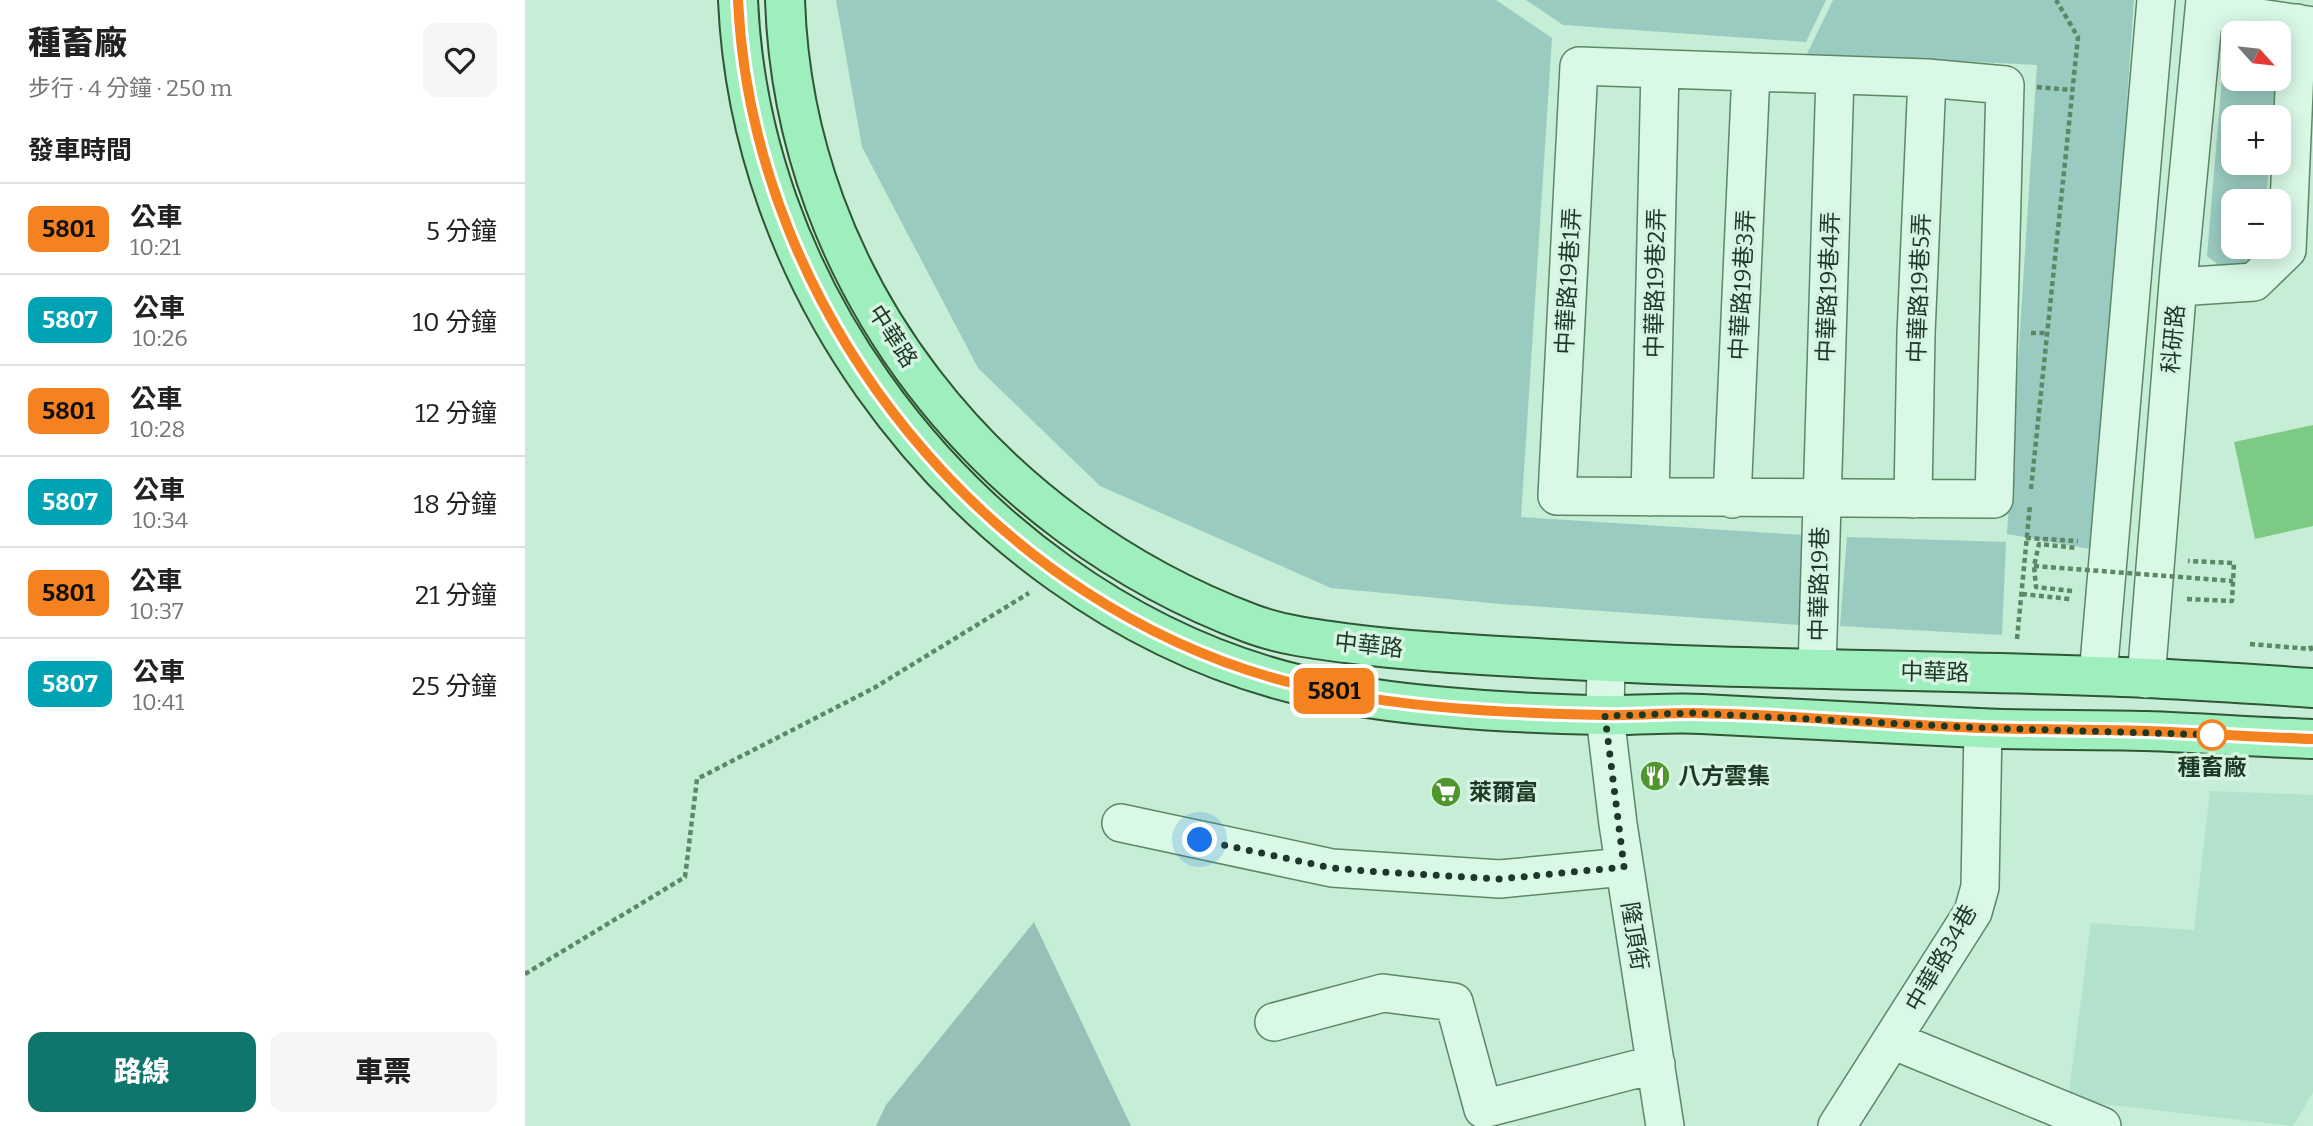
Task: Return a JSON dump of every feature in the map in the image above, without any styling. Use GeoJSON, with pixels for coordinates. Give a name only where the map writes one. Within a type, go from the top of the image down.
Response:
{"type":"FeatureCollection","features":[{"type":"Feature","properties":{"kind":"main road","name":"中華路"},"geometry":{"type":"LineString","coordinates":[[738,0],[739,37],[750,107],[765,165],[784,222],[812,284],[848,350],[885,402],[950,478],[1001,528],[1059,574],[1132,621],[1189,647],[1300,685],[1447,707],[1605,716],[1693,713],[1983,728],[2145,731],[2313,739]]}},
{"type":"Feature","properties":{"kind":"main road","name":"中華路"},"geometry":{"type":"LineString","coordinates":[[785,0],[786,44],[818,189],[879,318],[948,415],[1019,488],[1078,531],[1156,580],[1253,624],[1298,636],[1371,646],[1607,663],[2098,676],[2313,688]]}},
{"type":"Feature","properties":{"kind":"street","name":"科研路"},"geometry":{"type":"LineString","coordinates":[[2098,676],[2156,0]]}},
{"type":"Feature","properties":{"kind":"street","name":"科研路"},"geometry":{"type":"LineString","coordinates":[[2146,679],[2173,340],[2205,5]]}},
{"type":"Feature","properties":{"kind":"street"},"geometry":{"type":"LineString","coordinates":[[2178,287],[2254,282],[2287,250],[2305,25],[2205,5]]}},
{"type":"Feature","properties":{"kind":"street","name":"中華路19巷1弄"},"geometry":{"type":"LineString","coordinates":[[1650,497],[1557,496],[1579,66],[1660,69]]}},
{"type":"Feature","properties":{"kind":"street"},"geometry":{"type":"LineString","coordinates":[[1650,497],[1994,499],[2005,85],[1927,78],[1660,69]]}},
{"type":"Feature","properties":{"kind":"street","name":"中華路19巷2弄"},"geometry":{"type":"LineString","coordinates":[[1650,497],[1660,69]]}},
{"type":"Feature","properties":{"kind":"street","name":"中華路19巷3弄"},"geometry":{"type":"LineString","coordinates":[[1732,499],[1751,72]]}},
{"type":"Feature","properties":{"kind":"street","name":"中華路19巷4弄"},"geometry":{"type":"LineString","coordinates":[[1820,499],[1835,75]]}},
{"type":"Feature","properties":{"kind":"street","name":"中華路19巷5弄"},"geometry":{"type":"LineString","coordinates":[[1913,499],[1916,334],[1927,78]]}},
{"type":"Feature","properties":{"kind":"street"},"geometry":{"type":"LineString","coordinates":[[2127,340],[2173,340]]}},
{"type":"Feature","properties":{"kind":"street","name":"中華路19巷"},"geometry":{"type":"LineString","coordinates":[[1817,669],[1820,499]]}},
{"type":"Feature","properties":{"kind":"street","name":"隆頂街"},"geometry":{"type":"LineString","coordinates":[[1607,663],[1605,716],[1624,867],[1665,1126]]}},
{"type":"Feature","properties":{"kind":"street","name":"中華路34巷"},"geometry":{"type":"LineString","coordinates":[[1837,1126],[1973,912],[1980,887],[1983,728]]}},
{"type":"Feature","properties":{"kind":"street"},"geometry":{"type":"LineString","coordinates":[[1121,823],[1332,868],[1500,879],[1624,867]]}},
{"type":"Feature","properties":{"kind":"street"},"geometry":{"type":"LineString","coordinates":[[1274,1023],[1383,993],[1454,1002],[1483,1109],[1655,1064]]}},
{"type":"Feature","properties":{"kind":"street"},"geometry":{"type":"LineString","coordinates":[[1892,1040],[2102,1126]]}},
{"type":"Feature","properties":{"kind":"path"},"geometry":{"type":"LineString","coordinates":[[2017,643],[2078,37],[2056,0]]}},
{"type":"Feature","properties":{"kind":"path"},"geometry":{"type":"LineString","coordinates":[[2027,538],[2082,541]]}},
{"type":"Feature","properties":{"kind":"path"},"geometry":{"type":"LineString","coordinates":[[2081,592],[2036,587],[2034,566],[2039,544],[2084,548]]}},
{"type":"Feature","properties":{"kind":"path"},"geometry":{"type":"LineString","coordinates":[[2180,560],[2234,563],[2232,601],[2185,598]]}},
{"type":"Feature","properties":{"kind":"path"},"geometry":{"type":"LineString","coordinates":[[2034,566],[2233,581]]}},
{"type":"Feature","properties":{"kind":"path"},"geometry":{"type":"LineString","coordinates":[[525,974],[685,877],[697,779],[874,688],[1059,574]]}},
{"type":"Feature","properties":{"kind":"path"},"geometry":{"type":"LineString","coordinates":[[2022,594],[2078,600]]}},
{"type":"Feature","properties":{"kind":"path"},"geometry":{"type":"LineString","coordinates":[[2250,644],[2311,649],[2310,645]]}},
{"type":"Feature","properties":{"kind":"green space"},"geometry":{"type":"Polygon","coordinates":[[[2210,791],[2313,795],[2313,1092],[2293,1126],[2068,1100],[2091,923],[2194,930],[2210,791]]]}},
{"type":"Feature","properties":{"kind":"shaded area"},"geometry":{"type":"Polygon","coordinates":[[[836,0],[1496,0],[1552,38],[1521,517],[1803,535],[1801,625],[1501,604],[1331,588],[1100,486],[978,368],[862,147],[836,0]]]}},
{"type":"Feature","properties":{"kind":"shaded area"},"geometry":{"type":"Polygon","coordinates":[[[1526,0],[1826,0],[1806,42],[1563,25],[1526,0]]]}},
{"type":"Feature","properties":{"kind":"shaded area"},"geometry":{"type":"Polygon","coordinates":[[[1833,0],[2134,0],[2096,550],[2007,534],[2037,65],[1807,54],[1833,0]]]}},
{"type":"Feature","properties":{"kind":"shaded area"},"geometry":{"type":"Polygon","coordinates":[[[2221,90],[2274,91],[2274,105],[2221,105],[2221,175],[2268,175],[2267,189],[2221,189],[2221,259],[2251,259],[2242,270],[2224,269],[2207,256],[2221,90]]]}},
{"type":"Feature","properties":{"kind":"shaded area"},"geometry":{"type":"Polygon","coordinates":[[[1847,537],[2006,542],[2002,635],[1840,626],[1847,537]]]}},
{"type":"Feature","properties":{"kind":"shaded area"},"geometry":{"type":"Polygon","coordinates":[[[1034,922],[1131,1126],[876,1126],[886,1105],[1034,922]]]}},
{"type":"Feature","properties":{"kind":"building"},"geometry":{"type":"Polygon","coordinates":[[[2313,425],[2313,526],[2255,539],[2234,442],[2313,425]]]}},
{"type":"Feature","properties":{"kind":"bus line","name":"5801"},"geometry":{"type":"LineString","coordinates":[[738,0],[739,37],[750,107],[765,165],[784,222],[812,284],[848,350],[920,446],[1001,528],[1059,574],[1132,621],[1189,647],[1300,685],[1447,707],[1605,716],[1693,713],[1983,728],[2145,731],[2313,739]]}},
{"type":"Feature","properties":{"kind":"place","name":"種畜廠"},"geometry":{"type":"Point","coordinates":[2212,735]}},
{"type":"Feature","properties":{"kind":"place","name":"八方雲集"},"geometry":{"type":"Point","coordinates":[1655,776]}},
{"type":"Feature","properties":{"kind":"place","name":"萊爾富"},"geometry":{"type":"Point","coordinates":[1446,792]}},
{"type":"Feature","properties":{"kind":"route"},"geometry":{"type":"LineString","coordinates":[[1200,840],[1332,868],[1380,872],[1500,879],[1624,867],[1605,716],[1693,713],[1983,728],[2222,735],[2212,735]]}}]}
